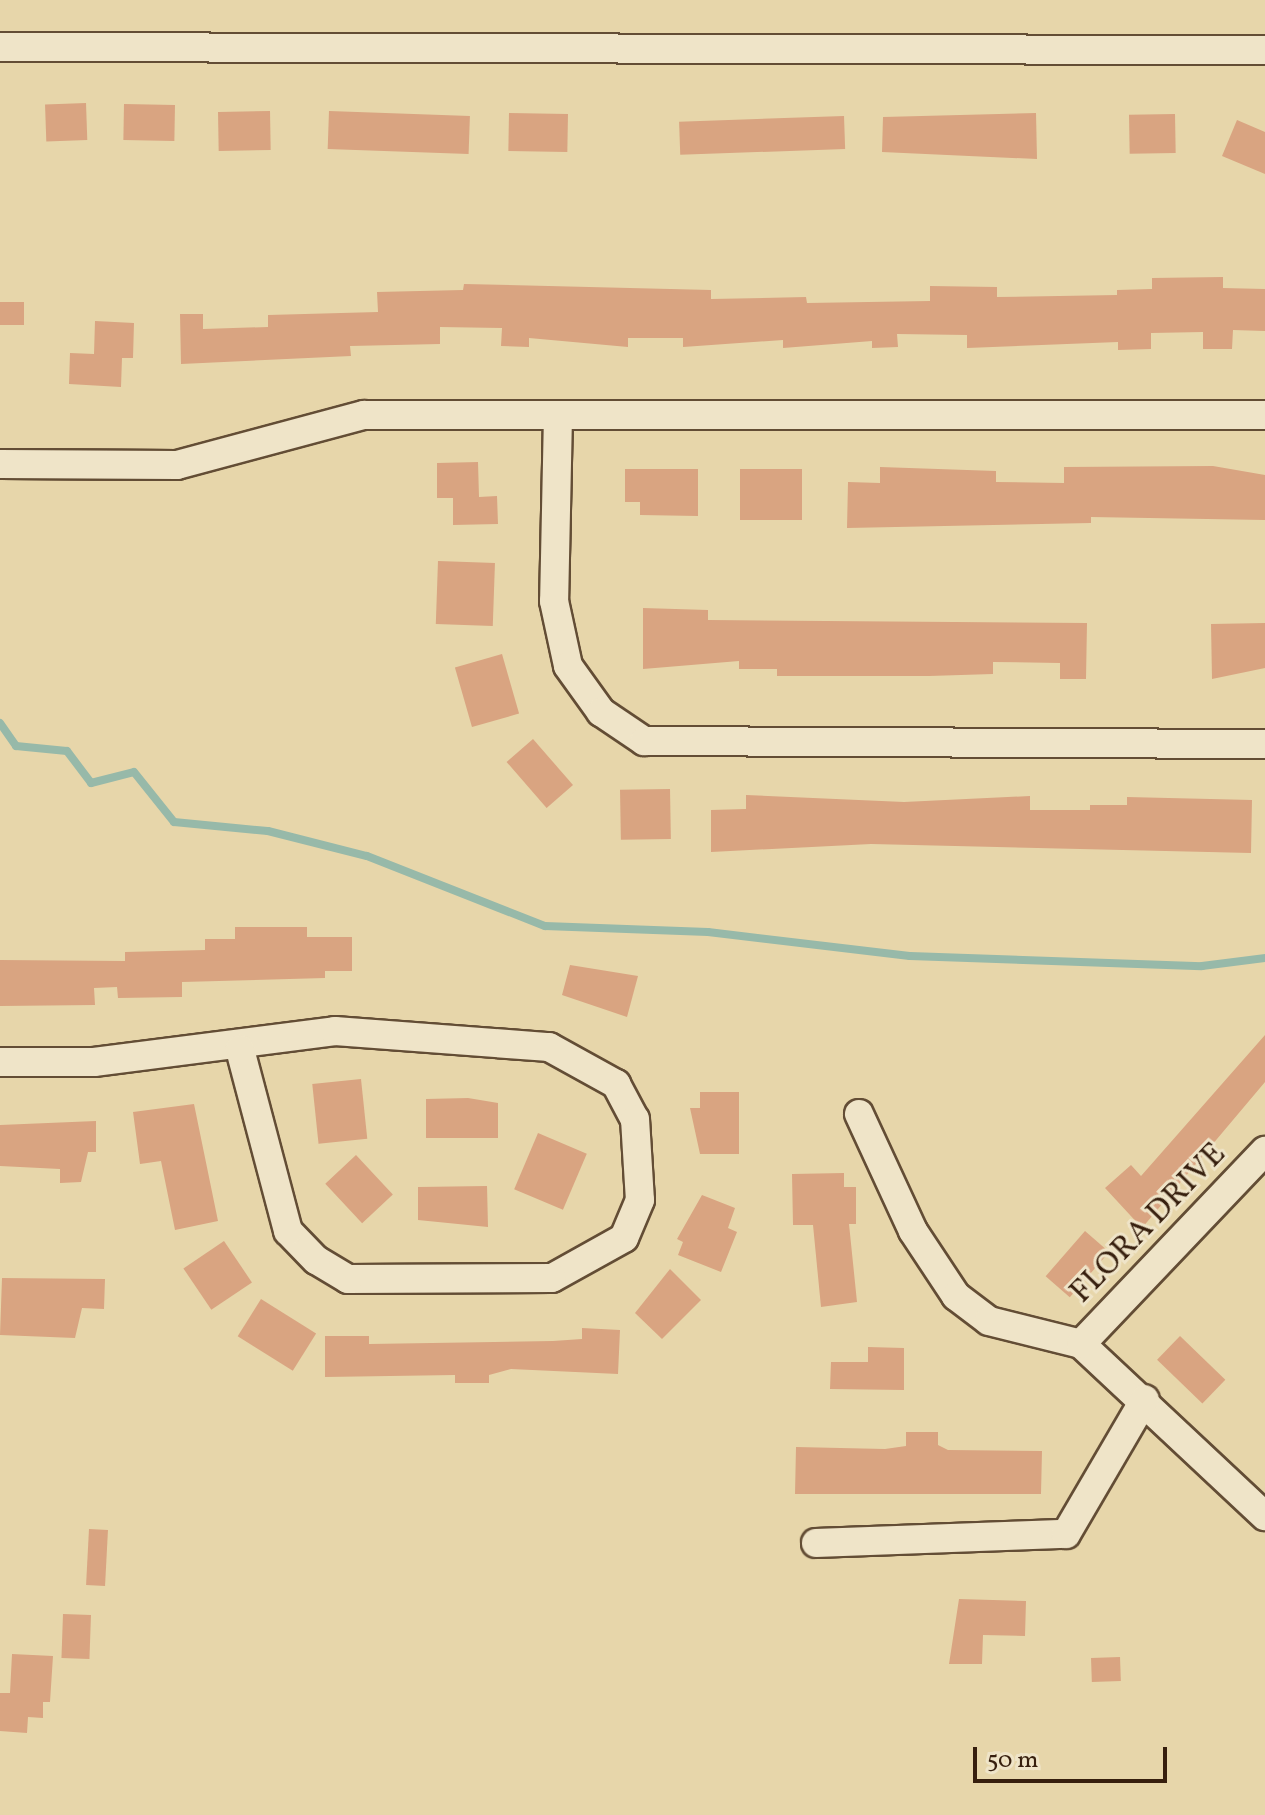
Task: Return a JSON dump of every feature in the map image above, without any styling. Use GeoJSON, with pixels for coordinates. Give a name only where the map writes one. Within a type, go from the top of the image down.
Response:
{"type":"FeatureCollection","features":[{"type":"Feature","properties":{"kind":"street"},"geometry":{"type":"LineString","coordinates":[[0,47],[1265,50]]}},
{"type":"Feature","properties":{"kind":"street"},"geometry":{"type":"LineString","coordinates":[[0,464],[177,465],[364,415],[1265,415]]}},
{"type":"Feature","properties":{"kind":"street"},"geometry":{"type":"LineString","coordinates":[[558,415],[554,601],[568,666],[601,712],[644,741],[1265,744]]}},
{"type":"Feature","properties":{"kind":"street"},"geometry":{"type":"LineString","coordinates":[[0,1062],[94,1062],[240,1049],[335,1031],[549,1047],[584,1060],[616,1084],[635,1119],[640,1200],[624,1238],[552,1278],[348,1279],[316,1260],[288,1231],[240,1049]]}},
{"type":"Feature","properties":{"kind":"street"},"geometry":{"type":"LineString","coordinates":[[859,1114],[913,1231],[956,1296],[989,1321],[1081,1344],[1145,1399],[1265,1516]]}},
{"type":"Feature","properties":{"kind":"street","name":"FLORA DRIVE"},"geometry":{"type":"LineString","coordinates":[[1081,1344],[1265,1151]]}},
{"type":"Feature","properties":{"kind":"street"},"geometry":{"type":"LineString","coordinates":[[816,1543],[1066,1534],[1145,1399]]}},
{"type":"Feature","properties":{"kind":"building"},"geometry":{"type":"Polygon","coordinates":[[[86,103],[87,140],[46,141],[45,104],[86,103]]]}},
{"type":"Feature","properties":{"kind":"building"},"geometry":{"type":"Polygon","coordinates":[[[124,104],[175,105],[174,141],[123,140],[124,104]]]}},
{"type":"Feature","properties":{"kind":"building"},"geometry":{"type":"Polygon","coordinates":[[[270,111],[271,150],[219,151],[218,112],[270,111]]]}},
{"type":"Feature","properties":{"kind":"building"},"geometry":{"type":"Polygon","coordinates":[[[329,111],[470,116],[469,154],[328,149],[329,111]]]}},
{"type":"Feature","properties":{"kind":"building"},"geometry":{"type":"Polygon","coordinates":[[[509,113],[568,114],[567,152],[508,151],[509,113]]]}},
{"type":"Feature","properties":{"kind":"building"},"geometry":{"type":"Polygon","coordinates":[[[1036,113],[1037,159],[882,152],[883,117],[1036,113]]]}},
{"type":"Feature","properties":{"kind":"building"},"geometry":{"type":"Polygon","coordinates":[[[1175,114],[1176,153],[1130,154],[1129,115],[1175,114]]]}},
{"type":"Feature","properties":{"kind":"building"},"geometry":{"type":"Polygon","coordinates":[[[844,116],[845,149],[680,155],[679,122],[844,116]]]}},
{"type":"Feature","properties":{"kind":"building"},"geometry":{"type":"Polygon","coordinates":[[[1237,120],[1265,132],[1265,174],[1222,156],[1237,120]]]}},
{"type":"Feature","properties":{"kind":"building"},"geometry":{"type":"Polygon","coordinates":[[[1223,277],[1223,288],[1265,289],[1265,331],[1233,330],[1232,349],[1203,349],[1203,332],[1151,333],[1151,349],[1118,350],[1118,342],[967,348],[967,335],[897,334],[898,347],[872,348],[872,341],[783,348],[783,340],[683,347],[683,338],[628,338],[628,347],[529,338],[529,347],[501,346],[502,328],[440,327],[440,344],[350,346],[351,356],[181,364],[180,314],[203,314],[203,329],[268,327],[268,315],[378,312],[377,292],[463,290],[464,284],[711,290],[711,299],[806,297],[807,303],[930,301],[930,286],[997,287],[997,297],[1117,295],[1117,290],[1152,289],[1152,278],[1223,277]]]}},
{"type":"Feature","properties":{"kind":"building"},"geometry":{"type":"Polygon","coordinates":[[[0,302],[24,302],[24,325],[0,325],[0,302]]]}},
{"type":"Feature","properties":{"kind":"building"},"geometry":{"type":"Polygon","coordinates":[[[95,321],[134,323],[133,358],[122,358],[121,387],[69,384],[70,353],[94,354],[95,321]]]}},
{"type":"Feature","properties":{"kind":"building"},"geometry":{"type":"Polygon","coordinates":[[[478,462],[479,497],[497,496],[498,524],[453,525],[453,498],[437,498],[437,463],[478,462]]]}},
{"type":"Feature","properties":{"kind":"building"},"geometry":{"type":"Polygon","coordinates":[[[1213,466],[1265,475],[1265,520],[1091,517],[1091,523],[847,528],[848,482],[880,483],[880,467],[996,471],[996,482],[1064,483],[1064,467],[1213,466]]]}},
{"type":"Feature","properties":{"kind":"building"},"geometry":{"type":"Polygon","coordinates":[[[625,469],[698,469],[698,516],[640,515],[640,502],[625,502],[625,469]]]}},
{"type":"Feature","properties":{"kind":"building"},"geometry":{"type":"Polygon","coordinates":[[[740,469],[802,469],[802,520],[740,520],[740,469]]]}},
{"type":"Feature","properties":{"kind":"building"},"geometry":{"type":"Polygon","coordinates":[[[438,561],[495,563],[493,626],[436,624],[438,561]]]}},
{"type":"Feature","properties":{"kind":"building"},"geometry":{"type":"Polygon","coordinates":[[[643,608],[708,610],[708,620],[1087,623],[1086,679],[1060,679],[1060,663],[993,662],[993,674],[929,676],[777,676],[777,669],[739,669],[739,661],[643,669],[643,608]]]}},
{"type":"Feature","properties":{"kind":"building"},"geometry":{"type":"Polygon","coordinates":[[[1265,623],[1265,668],[1212,679],[1211,624],[1265,623]]]}},
{"type":"Feature","properties":{"kind":"building"},"geometry":{"type":"Polygon","coordinates":[[[502,654],[519,714],[472,727],[455,668],[502,654]]]}},
{"type":"Feature","properties":{"kind":"building"},"geometry":{"type":"Polygon","coordinates":[[[533,739],[573,785],[547,808],[507,762],[533,739]]]}},
{"type":"Feature","properties":{"kind":"building"},"geometry":{"type":"Polygon","coordinates":[[[670,789],[671,839],[621,840],[620,790],[670,789]]]}},
{"type":"Feature","properties":{"kind":"building"},"geometry":{"type":"Polygon","coordinates":[[[746,795],[904,802],[1030,796],[1030,810],[1090,810],[1090,805],[1127,805],[1127,797],[1252,800],[1251,853],[871,844],[711,852],[711,810],[746,809],[746,795]]]}},
{"type":"Feature","properties":{"kind":"building"},"geometry":{"type":"Polygon","coordinates":[[[235,927],[307,927],[307,937],[352,937],[352,971],[325,971],[325,978],[182,982],[182,997],[118,998],[117,987],[94,988],[95,1005],[0,1006],[0,960],[125,961],[125,952],[205,950],[205,939],[235,939],[235,927]]]}},
{"type":"Feature","properties":{"kind":"building"},"geometry":{"type":"Polygon","coordinates":[[[570,965],[638,976],[627,1017],[562,995],[570,965]]]}},
{"type":"Feature","properties":{"kind":"building"},"geometry":{"type":"Polygon","coordinates":[[[1265,1035],[1265,1082],[1142,1228],[1105,1188],[1131,1165],[1141,1176],[1265,1035]]]}},
{"type":"Feature","properties":{"kind":"building"},"geometry":{"type":"Polygon","coordinates":[[[361,1079],[367,1139],[319,1144],[312,1084],[361,1079]]]}},
{"type":"Feature","properties":{"kind":"building"},"geometry":{"type":"Polygon","coordinates":[[[700,1092],[739,1092],[739,1154],[700,1154],[690,1108],[700,1108],[700,1092]]]}},
{"type":"Feature","properties":{"kind":"building"},"geometry":{"type":"Polygon","coordinates":[[[468,1098],[498,1103],[498,1138],[426,1138],[426,1099],[468,1098]]]}},
{"type":"Feature","properties":{"kind":"building"},"geometry":{"type":"Polygon","coordinates":[[[194,1104],[218,1221],[175,1230],[161,1161],[140,1164],[133,1112],[194,1104]]]}},
{"type":"Feature","properties":{"kind":"building"},"geometry":{"type":"Polygon","coordinates":[[[96,1121],[96,1152],[88,1152],[81,1182],[60,1183],[60,1169],[0,1166],[0,1125],[96,1121]]]}},
{"type":"Feature","properties":{"kind":"building"},"geometry":{"type":"Polygon","coordinates":[[[538,1133],[587,1154],[563,1210],[514,1189],[538,1133]]]}},
{"type":"Feature","properties":{"kind":"building"},"geometry":{"type":"Polygon","coordinates":[[[356,1155],[393,1194],[362,1223],[325,1184],[356,1155]]]}},
{"type":"Feature","properties":{"kind":"building"},"geometry":{"type":"Polygon","coordinates":[[[844,1173],[844,1187],[856,1187],[856,1224],[849,1224],[857,1302],[821,1307],[813,1225],[793,1225],[792,1174],[844,1173]]]}},
{"type":"Feature","properties":{"kind":"building"},"geometry":{"type":"Polygon","coordinates":[[[487,1186],[488,1227],[418,1220],[418,1187],[487,1186]]]}},
{"type":"Feature","properties":{"kind":"building"},"geometry":{"type":"Polygon","coordinates":[[[702,1195],[735,1208],[728,1228],[737,1232],[721,1272],[678,1255],[683,1242],[677,1239],[702,1195]]]}},
{"type":"Feature","properties":{"kind":"building"},"geometry":{"type":"Polygon","coordinates":[[[1085,1231],[1109,1252],[1070,1297],[1046,1276],[1085,1231]]]}},
{"type":"Feature","properties":{"kind":"building"},"geometry":{"type":"Polygon","coordinates":[[[224,1241],[252,1282],[211,1310],[183,1268],[224,1241]]]}},
{"type":"Feature","properties":{"kind":"building"},"geometry":{"type":"Polygon","coordinates":[[[670,1269],[701,1300],[662,1339],[635,1313],[670,1269]]]}},
{"type":"Feature","properties":{"kind":"building"},"geometry":{"type":"Polygon","coordinates":[[[2,1278],[105,1279],[104,1309],[82,1308],[75,1338],[0,1335],[2,1278]]]}},
{"type":"Feature","properties":{"kind":"building"},"geometry":{"type":"Polygon","coordinates":[[[261,1299],[316,1333],[293,1371],[238,1336],[261,1299]]]}},
{"type":"Feature","properties":{"kind":"building"},"geometry":{"type":"Polygon","coordinates":[[[582,1328],[620,1330],[618,1374],[511,1369],[489,1375],[489,1383],[455,1383],[455,1375],[325,1377],[325,1336],[369,1336],[369,1344],[553,1341],[582,1339],[582,1328]]]}},
{"type":"Feature","properties":{"kind":"building"},"geometry":{"type":"Polygon","coordinates":[[[1180,1336],[1225,1380],[1202,1404],[1157,1360],[1180,1336]]]}},
{"type":"Feature","properties":{"kind":"building"},"geometry":{"type":"Polygon","coordinates":[[[868,1347],[904,1348],[904,1390],[830,1389],[831,1362],[868,1362],[868,1347]]]}},
{"type":"Feature","properties":{"kind":"building"},"geometry":{"type":"Polygon","coordinates":[[[906,1432],[938,1432],[938,1445],[948,1450],[1042,1451],[1041,1494],[795,1494],[796,1447],[885,1449],[906,1446],[906,1432]]]}},
{"type":"Feature","properties":{"kind":"building"},"geometry":{"type":"Polygon","coordinates":[[[89,1529],[108,1530],[105,1586],[86,1585],[89,1529]]]}},
{"type":"Feature","properties":{"kind":"building"},"geometry":{"type":"Polygon","coordinates":[[[959,1599],[1026,1601],[1025,1636],[983,1635],[982,1664],[949,1664],[959,1599]]]}},
{"type":"Feature","properties":{"kind":"building"},"geometry":{"type":"Polygon","coordinates":[[[63,1614],[91,1615],[89,1659],[61,1658],[63,1614]]]}},
{"type":"Feature","properties":{"kind":"building"},"geometry":{"type":"Polygon","coordinates":[[[12,1654],[53,1656],[50,1702],[43,1702],[43,1718],[28,1717],[27,1733],[0,1731],[0,1693],[10,1693],[12,1654]]]}},
{"type":"Feature","properties":{"kind":"building"},"geometry":{"type":"Polygon","coordinates":[[[1120,1657],[1121,1681],[1092,1682],[1091,1658],[1120,1657]]]}},
{"type":"Feature","properties":{"kind":"waterway"},"geometry":{"type":"LineString","coordinates":[[0,723],[16,746],[67,751],[91,783],[134,772],[174,822],[268,831],[367,856],[545,926],[708,932],[910,956],[1202,966],[1265,958]]}}]}
